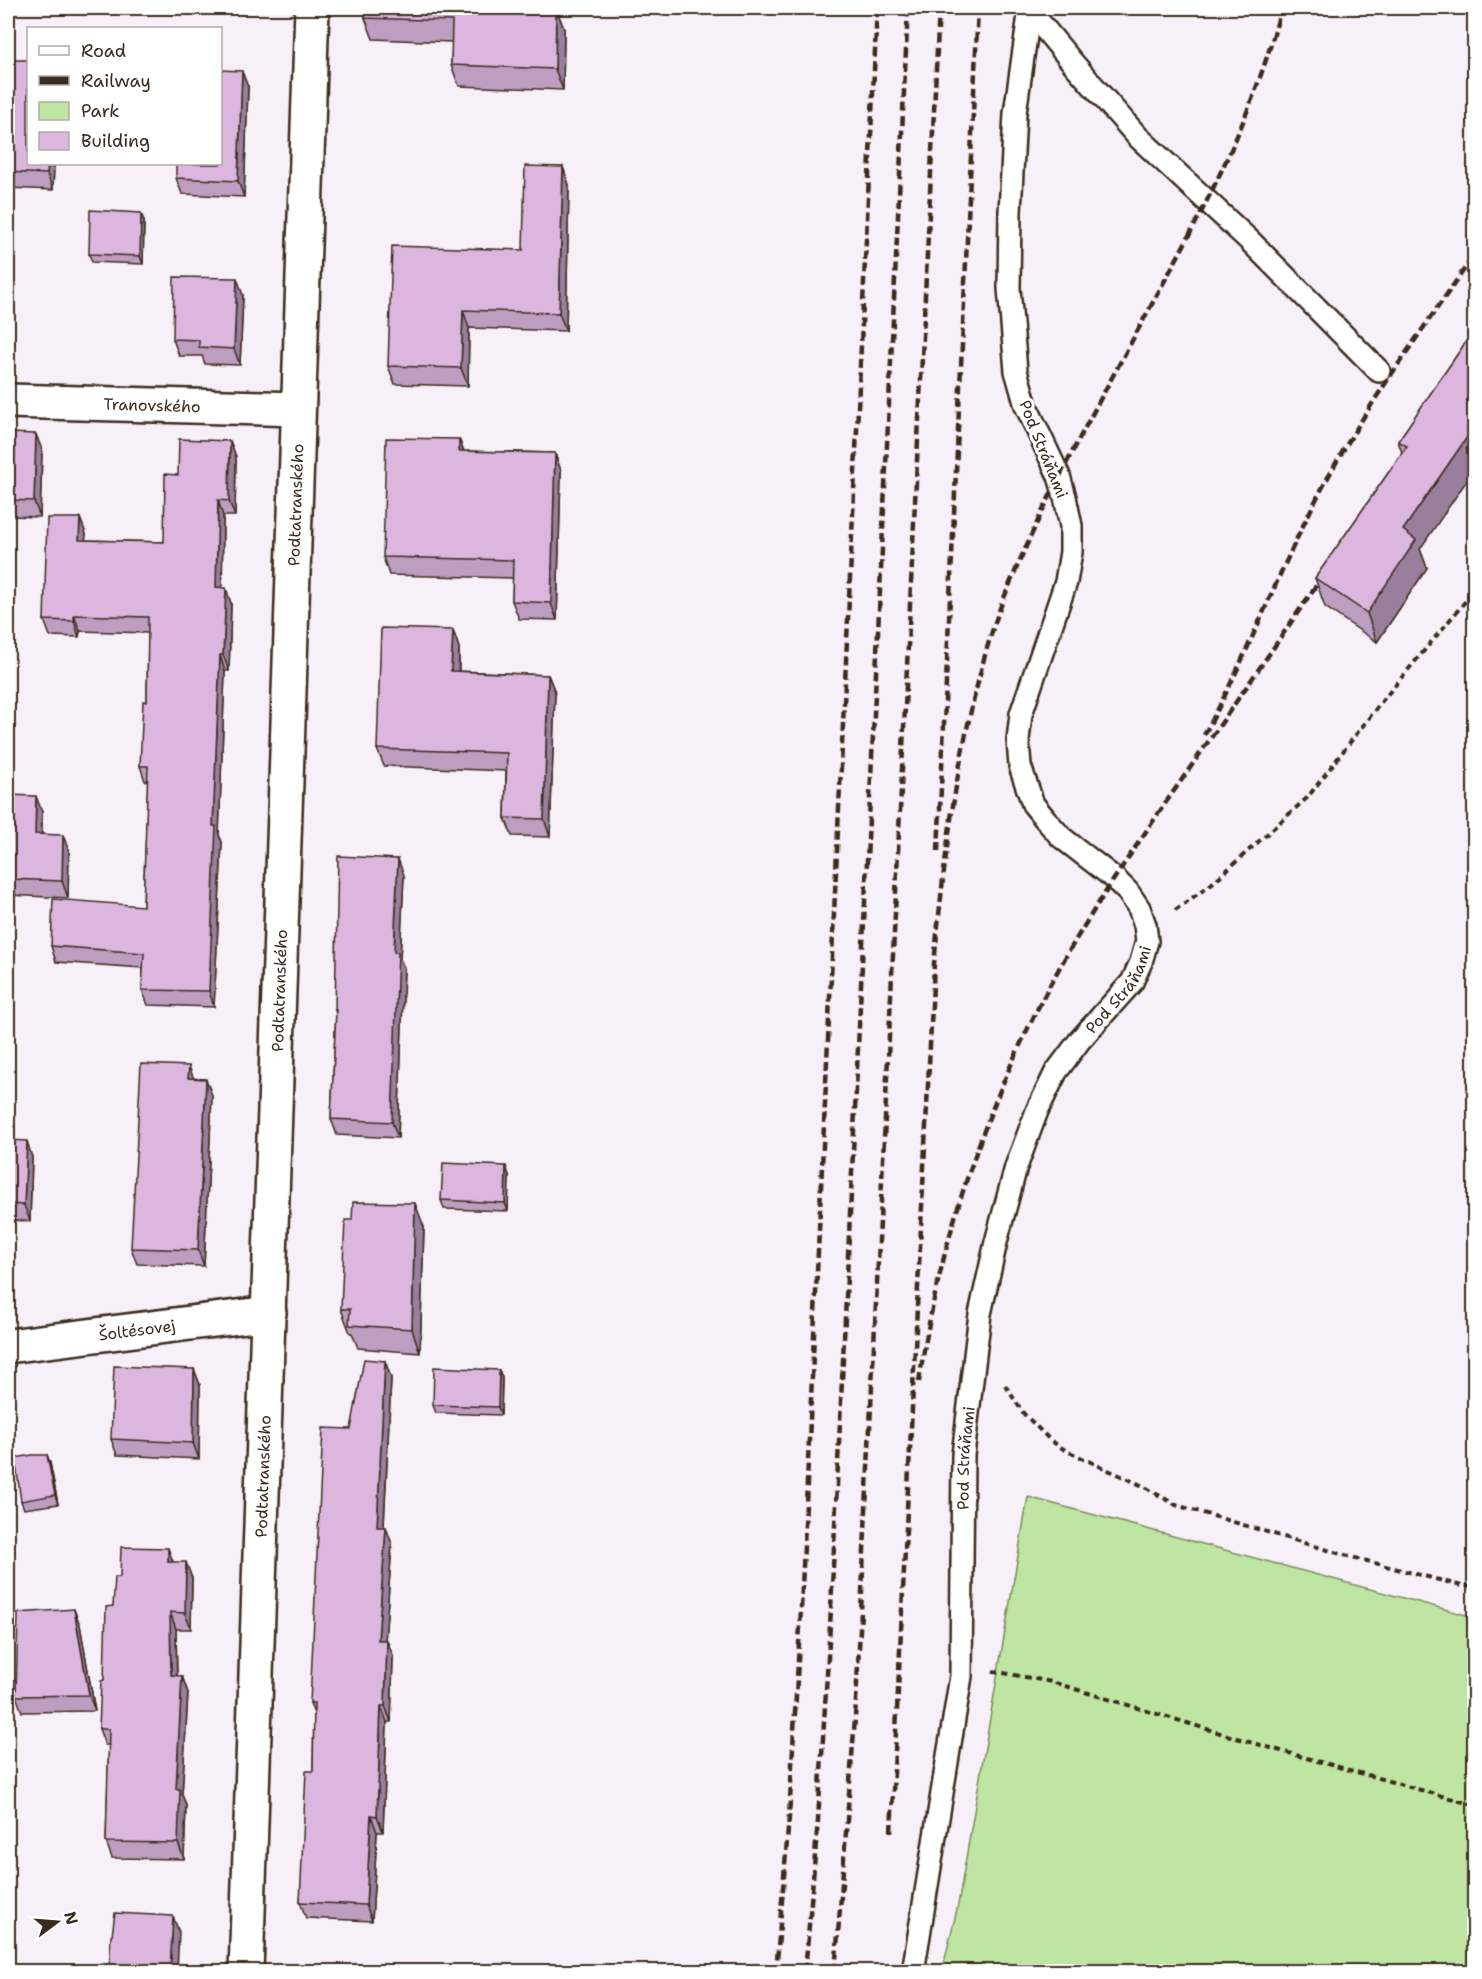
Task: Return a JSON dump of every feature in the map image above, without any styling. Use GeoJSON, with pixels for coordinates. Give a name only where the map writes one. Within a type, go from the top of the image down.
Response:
{"type":"FeatureCollection","features":[{"type":"Feature","properties":{"kind":"street","name":"Podtatranského"},"geometry":{"type":"LineString","coordinates":[[246,1971],[312,8]]}},
{"type":"Feature","properties":{"kind":"street","name":"Tranovského"},"geometry":{"type":"LineString","coordinates":[[8,401],[298,409]]}},
{"type":"Feature","properties":{"kind":"street","name":"Šoltésovej"},"geometry":{"type":"LineString","coordinates":[[8,1346],[269,1313]]}},
{"type":"Feature","properties":{"kind":"lane","name":"Pod Stráňami"},"geometry":{"type":"LineString","coordinates":[[1030,9],[1073,63],[1138,137],[1249,240],[1379,371]]}},
{"type":"Feature","properties":{"kind":"lane","name":"Pod Stráňami"},"geometry":{"type":"LineString","coordinates":[[912,1971],[957,1700],[961,1665],[963,1455],[980,1314],[996,1242],[1016,1167],[1037,1111],[1056,1072],[1080,1040],[1132,982],[1142,962],[1147,941],[1145,925],[1139,908],[1128,892],[1114,878],[1061,837],[1046,820],[1033,804],[1020,765],[1018,740],[1021,714],[1066,582],[1071,552],[1071,526],[1059,476],[1026,406],[1016,371],[1009,298],[1015,113],[1030,9]]}},
{"type":"Feature","properties":{"kind":"path"},"geometry":{"type":"LineString","coordinates":[[1145,925],[1169,913],[1202,891],[1307,798],[1382,701],[1474,591]]}},
{"type":"Feature","properties":{"kind":"path"},"geometry":{"type":"LineString","coordinates":[[1001,1378],[1024,1414],[1050,1440],[1065,1450],[1143,1486],[1176,1505],[1462,1587],[1474,1586]]}},
{"type":"Feature","properties":{"kind":"path"},"geometry":{"type":"LineString","coordinates":[[961,1665],[1052,1682],[1253,1743],[1474,1805]]}},
{"type":"Feature","properties":{"kind":"green space"},"geometry":{"type":"Polygon","coordinates":[[[1028,1497],[1474,1617],[1474,1971],[942,1971],[958,1905],[1028,1497]]]}},
{"type":"Feature","properties":{"kind":"building"},"geometry":{"type":"Polygon","coordinates":[[[365,8],[556,8],[555,69],[451,65],[452,21],[365,18],[365,8]]]}},
{"type":"Feature","properties":{"kind":"building"},"geometry":{"type":"Polygon","coordinates":[[[8,60],[27,60],[27,165],[48,165],[47,174],[8,172],[8,60]]]}},
{"type":"Feature","properties":{"kind":"building"},"geometry":{"type":"Polygon","coordinates":[[[222,70],[242,71],[238,181],[176,178],[176,165],[222,165],[222,70]]]}},
{"type":"Feature","properties":{"kind":"building"},"geometry":{"type":"Polygon","coordinates":[[[525,166],[563,167],[559,313],[463,310],[461,368],[388,366],[392,246],[523,250],[525,166]]]}},
{"type":"Feature","properties":{"kind":"building"},"geometry":{"type":"Polygon","coordinates":[[[1474,169],[1474,182],[1468,178],[1474,169]]]}},
{"type":"Feature","properties":{"kind":"building"},"geometry":{"type":"Polygon","coordinates":[[[90,210],[141,213],[140,256],[89,254],[90,210]]]}},
{"type":"Feature","properties":{"kind":"building"},"geometry":{"type":"Polygon","coordinates":[[[174,277],[237,278],[234,349],[199,347],[199,340],[173,339],[174,277]]]}},
{"type":"Feature","properties":{"kind":"building"},"geometry":{"type":"Polygon","coordinates":[[[1474,330],[1474,427],[1403,530],[1416,540],[1367,613],[1315,578],[1407,446],[1398,441],[1474,330]]]}},
{"type":"Feature","properties":{"kind":"building"},"geometry":{"type":"Polygon","coordinates":[[[8,433],[36,434],[34,501],[8,500],[8,433]]]}},
{"type":"Feature","properties":{"kind":"building"},"geometry":{"type":"Polygon","coordinates":[[[386,438],[459,439],[459,451],[555,453],[551,603],[512,601],[513,560],[383,557],[386,438]]]}},
{"type":"Feature","properties":{"kind":"building"},"geometry":{"type":"Polygon","coordinates":[[[179,439],[230,441],[229,501],[218,500],[216,587],[226,588],[223,655],[220,655],[209,991],[142,990],[144,953],[51,946],[53,899],[143,906],[148,766],[140,766],[143,701],[147,702],[148,617],[74,615],[74,621],[44,620],[47,518],[80,518],[79,540],[164,542],[165,474],[178,475],[179,439]]]}},
{"type":"Feature","properties":{"kind":"building"},"geometry":{"type":"Polygon","coordinates":[[[381,628],[453,630],[451,671],[548,675],[544,819],[505,818],[507,753],[377,749],[381,628]]]}},
{"type":"Feature","properties":{"kind":"building"},"geometry":{"type":"Polygon","coordinates":[[[8,795],[36,796],[35,834],[63,835],[62,881],[8,879],[8,795]]]}},
{"type":"Feature","properties":{"kind":"building"},"geometry":{"type":"Polygon","coordinates":[[[338,856],[398,859],[394,952],[398,952],[392,1122],[331,1119],[336,1010],[338,856]]]}},
{"type":"Feature","properties":{"kind":"building"},"geometry":{"type":"Polygon","coordinates":[[[141,1064],[189,1066],[188,1078],[206,1079],[198,1250],[131,1248],[141,1064]]]}},
{"type":"Feature","properties":{"kind":"building"},"geometry":{"type":"Polygon","coordinates":[[[8,1140],[27,1141],[24,1205],[8,1204],[8,1140]]]}},
{"type":"Feature","properties":{"kind":"building"},"geometry":{"type":"Polygon","coordinates":[[[443,1163],[506,1166],[505,1203],[441,1200],[443,1163]]]}},
{"type":"Feature","properties":{"kind":"building"},"geometry":{"type":"Polygon","coordinates":[[[353,1202],[415,1203],[412,1329],[349,1325],[350,1309],[341,1309],[345,1220],[352,1220],[353,1202]]]}},
{"type":"Feature","properties":{"kind":"building"},"geometry":{"type":"Polygon","coordinates":[[[364,1359],[385,1361],[377,1527],[386,1527],[378,1640],[387,1640],[385,1706],[381,1706],[377,1816],[371,1815],[366,1905],[300,1902],[306,1771],[313,1771],[314,1703],[310,1703],[323,1428],[351,1429],[364,1359]]]}},
{"type":"Feature","properties":{"kind":"building"},"geometry":{"type":"Polygon","coordinates":[[[114,1366],[194,1369],[193,1443],[111,1439],[114,1366]]]}},
{"type":"Feature","properties":{"kind":"building"},"geometry":{"type":"Polygon","coordinates":[[[434,1367],[499,1370],[498,1407],[433,1405],[434,1367]]]}},
{"type":"Feature","properties":{"kind":"building"},"geometry":{"type":"Polygon","coordinates":[[[47,1455],[55,1495],[21,1501],[15,1458],[47,1455]]]}},
{"type":"Feature","properties":{"kind":"building"},"geometry":{"type":"Polygon","coordinates":[[[121,1547],[168,1548],[168,1562],[186,1562],[185,1613],[170,1612],[171,1675],[182,1676],[176,1789],[180,1789],[178,1843],[106,1842],[109,1729],[99,1729],[101,1681],[104,1680],[106,1607],[113,1606],[115,1577],[120,1577],[121,1547]]]}},
{"type":"Feature","properties":{"kind":"building"},"geometry":{"type":"Polygon","coordinates":[[[74,1609],[89,1695],[16,1696],[18,1613],[74,1609]]]}},
{"type":"Feature","properties":{"kind":"building"},"geometry":{"type":"Polygon","coordinates":[[[115,1913],[173,1916],[170,1971],[109,1971],[115,1913]]]}},
{"type":"Feature","properties":{"kind":"building"},"geometry":{"type":"Polygon","coordinates":[[[298,1969],[357,1971],[298,1971],[298,1969]]]}},
{"type":"Feature","properties":{"kind":"railway"},"geometry":{"type":"LineString","coordinates":[[776,1972],[789,1817],[801,1609],[877,8]]}},
{"type":"Feature","properties":{"kind":"railway"},"geometry":{"type":"LineString","coordinates":[[805,1972],[818,1820],[831,1609],[908,8]]}},
{"type":"Feature","properties":{"kind":"railway"},"geometry":{"type":"LineString","coordinates":[[835,1972],[861,1612],[939,8]]}},
{"type":"Feature","properties":{"kind":"railway"},"geometry":{"type":"LineString","coordinates":[[938,851],[978,8]]}},
{"type":"Feature","properties":{"kind":"railway"},"geometry":{"type":"LineString","coordinates":[[891,1832],[934,964],[950,828],[967,727],[994,625],[1025,548],[1080,437],[1213,188],[1245,118],[1271,45],[1281,8]]}},
{"type":"Feature","properties":{"kind":"railway"},"geometry":{"type":"LineString","coordinates":[[1204,735],[1220,706],[1303,526],[1335,464],[1392,373],[1474,255]]}},
{"type":"Feature","properties":{"kind":"railway"},"geometry":{"type":"LineString","coordinates":[[919,1382],[937,1285],[963,1191],[996,1099],[1037,1010],[1083,927],[1326,571]]}}]}
